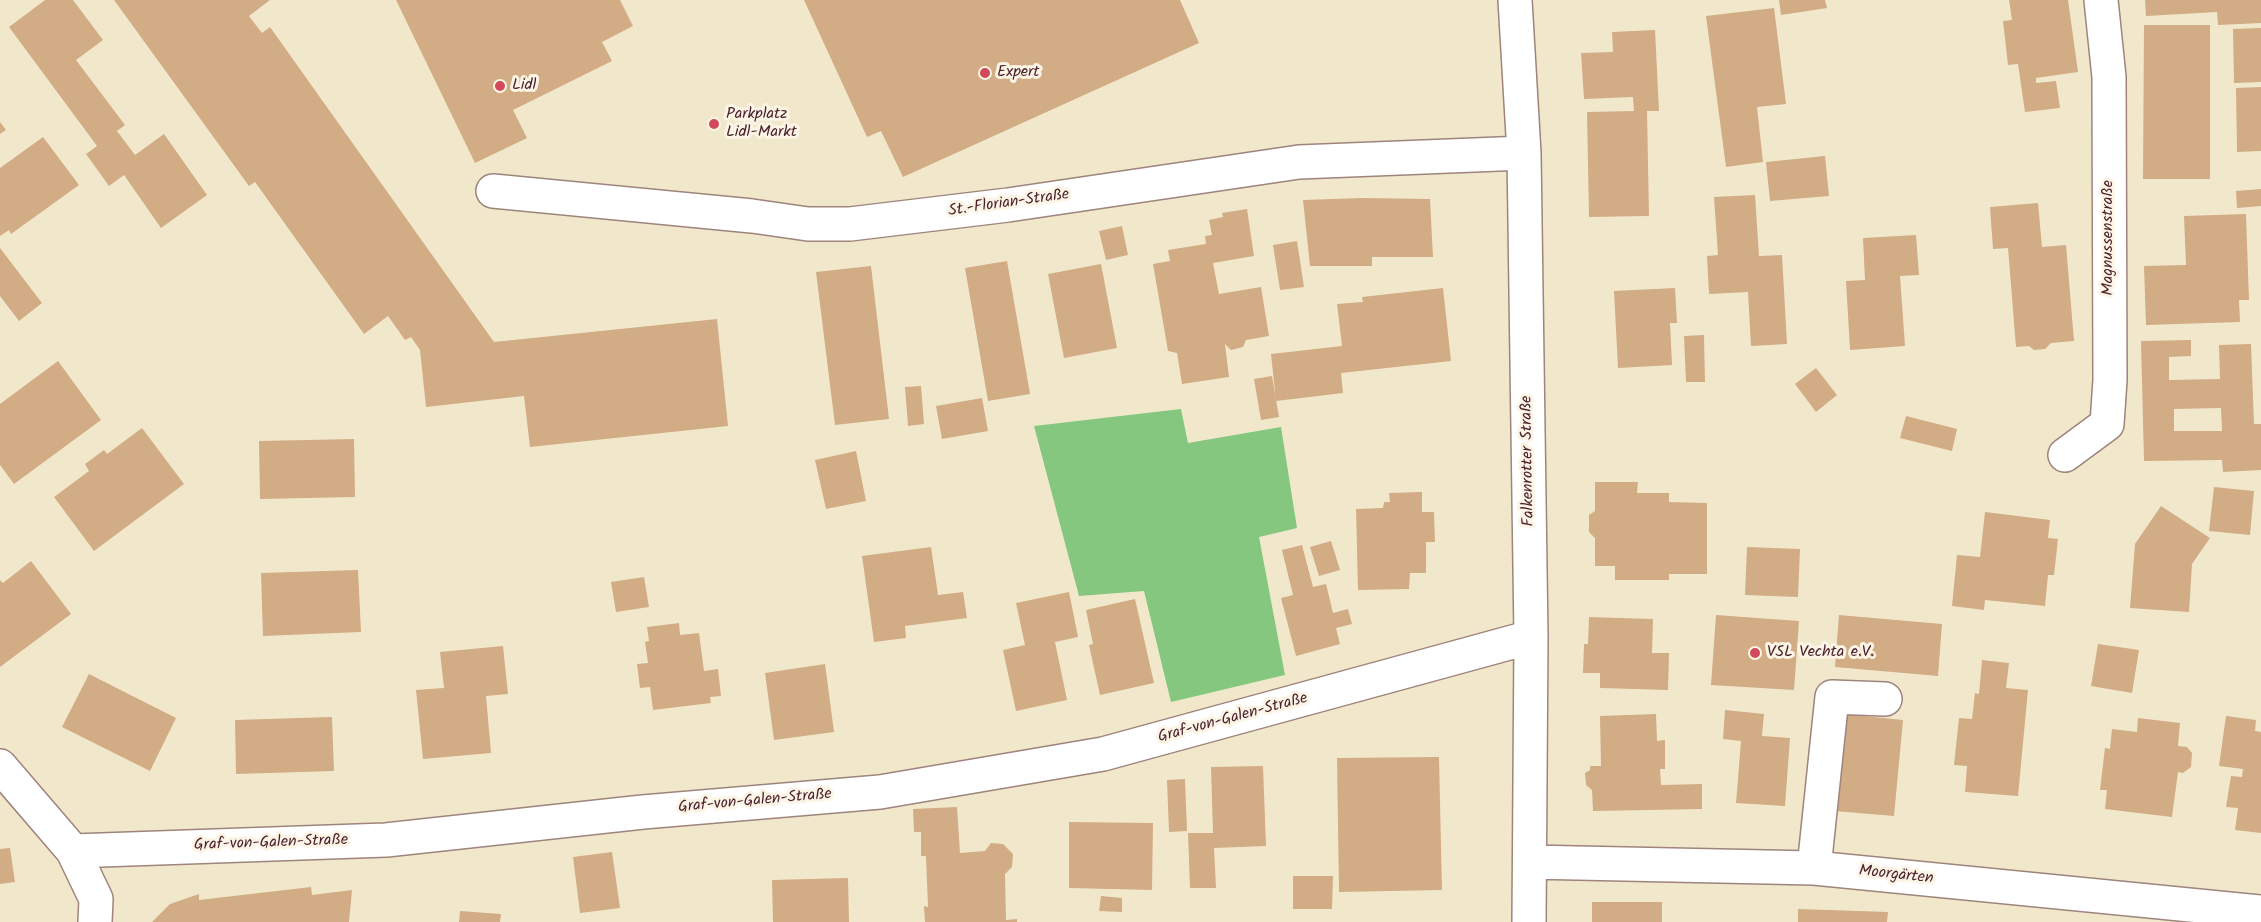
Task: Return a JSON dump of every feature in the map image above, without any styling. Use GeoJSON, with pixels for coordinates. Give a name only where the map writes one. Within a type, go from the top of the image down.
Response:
{"type":"FeatureCollection","features":[{"type":"Feature","properties":{"kind":"street","name":"Falkenrotter Straße"},"geometry":{"type":"LineString","coordinates":[[1515,0],[1524,153],[1532,637],[1529,922]]}},
{"type":"Feature","properties":{"kind":"street","name":"Magnussenstraße"},"geometry":{"type":"LineString","coordinates":[[2065,455],[2107,424],[2110,380],[2109,77],[2101,0]]}},
{"type":"Feature","properties":{"kind":"street","name":"St.-Florian-Straße"},"geometry":{"type":"LineString","coordinates":[[493,191],[752,216],[808,224],[850,224],[1008,205],[1299,162],[1524,153]]}},
{"type":"Feature","properties":{"kind":"street","name":"Graf-von-Galen-Straße"},"geometry":{"type":"LineString","coordinates":[[73,851],[393,840],[643,812],[880,792],[1103,754],[1532,637]]}},
{"type":"Feature","properties":{"kind":"street"},"geometry":{"type":"LineString","coordinates":[[1814,868],[1832,697],[1885,699]]}},
{"type":"Feature","properties":{"kind":"street"},"geometry":{"type":"LineString","coordinates":[[0,766],[73,851],[96,899],[95,922]]}},
{"type":"Feature","properties":{"kind":"street","name":"Moorgärten"},"geometry":{"type":"LineString","coordinates":[[1530,862],[1814,868],[2261,912]]}},
{"type":"Feature","properties":{"kind":"green space"},"geometry":{"type":"Polygon","coordinates":[[[1181,409],[1188,443],[1281,427],[1297,528],[1259,537],[1285,675],[1171,702],[1144,591],[1079,596],[1034,426],[1181,409]]]}},
{"type":"Feature","properties":{"kind":"building"},"geometry":{"type":"Polygon","coordinates":[[[45,0],[73,0],[103,40],[76,60],[125,125],[117,131],[135,155],[164,134],[207,195],[161,228],[124,175],[109,186],[86,154],[97,146],[9,27],[45,0]]]}},
{"type":"Feature","properties":{"kind":"building"},"geometry":{"type":"Polygon","coordinates":[[[114,0],[270,0],[249,16],[262,33],[270,27],[494,342],[717,319],[728,426],[530,447],[524,396],[426,407],[420,350],[411,337],[405,340],[388,316],[364,334],[255,182],[249,186],[114,0]]]}},
{"type":"Feature","properties":{"kind":"building","name":"Lidl"},"geometry":{"type":"Polygon","coordinates":[[[396,0],[620,0],[633,26],[602,42],[612,61],[513,110],[527,138],[475,163],[396,0]]]}},
{"type":"Feature","properties":{"kind":"building","name":"Expert"},"geometry":{"type":"Polygon","coordinates":[[[804,0],[1180,0],[1199,43],[903,177],[881,131],[867,137],[804,0]]]}},
{"type":"Feature","properties":{"kind":"building"},"geometry":{"type":"Polygon","coordinates":[[[1779,0],[1825,0],[1827,8],[1781,15],[1779,0]]]}},
{"type":"Feature","properties":{"kind":"building"},"geometry":{"type":"Polygon","coordinates":[[[2009,0],[2068,0],[2078,72],[2036,78],[2036,83],[2056,81],[2060,108],[2025,112],[2018,64],[2008,65],[2003,21],[2012,20],[2009,0]]]}},
{"type":"Feature","properties":{"kind":"building"},"geometry":{"type":"Polygon","coordinates":[[[2145,0],[2261,0],[2261,23],[2218,25],[2217,12],[2146,16],[2145,0]]]}},
{"type":"Feature","properties":{"kind":"building"},"geometry":{"type":"Polygon","coordinates":[[[1774,8],[1786,104],[1757,107],[1763,162],[1726,167],[1706,16],[1774,8]]]}},
{"type":"Feature","properties":{"kind":"building"},"geometry":{"type":"Polygon","coordinates":[[[2144,25],[2210,25],[2210,179],[2143,179],[2144,25]]]}},
{"type":"Feature","properties":{"kind":"building"},"geometry":{"type":"Polygon","coordinates":[[[2261,28],[2261,82],[2234,83],[2233,29],[2261,28]]]}},
{"type":"Feature","properties":{"kind":"building"},"geometry":{"type":"Polygon","coordinates":[[[1655,30],[1659,111],[1647,111],[1649,216],[1589,217],[1587,112],[1634,111],[1633,97],[1584,99],[1581,53],[1613,52],[1612,32],[1655,30]]]}},
{"type":"Feature","properties":{"kind":"building"},"geometry":{"type":"Polygon","coordinates":[[[2261,87],[2261,151],[2237,152],[2236,88],[2261,87]]]}},
{"type":"Feature","properties":{"kind":"building"},"geometry":{"type":"Polygon","coordinates":[[[0,122],[6,130],[0,134],[0,122]]]}},
{"type":"Feature","properties":{"kind":"building"},"geometry":{"type":"Polygon","coordinates":[[[43,137],[79,185],[11,234],[9,230],[0,236],[0,168],[43,137]]]}},
{"type":"Feature","properties":{"kind":"building"},"geometry":{"type":"Polygon","coordinates":[[[1825,156],[1829,196],[1770,201],[1766,162],[1825,156]]]}},
{"type":"Feature","properties":{"kind":"building"},"geometry":{"type":"Polygon","coordinates":[[[2261,189],[2261,206],[2237,208],[2236,191],[2261,189]]]}},
{"type":"Feature","properties":{"kind":"building"},"geometry":{"type":"Polygon","coordinates":[[[1755,195],[1759,256],[1782,255],[1787,344],[1751,346],[1748,292],[1709,294],[1707,256],[1718,255],[1714,197],[1755,195]]]}},
{"type":"Feature","properties":{"kind":"building"},"geometry":{"type":"Polygon","coordinates":[[[1430,199],[1433,257],[1372,257],[1372,266],[1310,266],[1303,200],[1430,199]]]}},
{"type":"Feature","properties":{"kind":"building"},"geometry":{"type":"Polygon","coordinates":[[[2038,203],[2042,247],[2066,245],[2074,341],[2051,343],[2045,349],[2034,350],[2029,346],[2016,347],[2008,248],[1993,249],[1990,207],[2038,203]]]}},
{"type":"Feature","properties":{"kind":"building"},"geometry":{"type":"Polygon","coordinates":[[[1247,209],[1254,256],[1213,263],[1219,294],[1261,287],[1269,336],[1246,340],[1243,347],[1231,350],[1225,344],[1229,377],[1182,384],[1177,353],[1168,351],[1153,264],[1170,261],[1168,250],[1206,244],[1205,236],[1212,235],[1209,220],[1223,217],[1222,213],[1247,209]]]}},
{"type":"Feature","properties":{"kind":"building"},"geometry":{"type":"Polygon","coordinates":[[[2246,214],[2249,300],[2239,300],[2240,322],[2146,325],[2144,266],[2186,265],[2184,216],[2246,214]]]}},
{"type":"Feature","properties":{"kind":"building"},"geometry":{"type":"Polygon","coordinates":[[[1122,226],[1128,255],[1106,260],[1099,231],[1122,226]]]}},
{"type":"Feature","properties":{"kind":"building"},"geometry":{"type":"Polygon","coordinates":[[[1916,235],[1919,275],[1900,276],[1905,346],[1850,350],[1846,281],[1865,280],[1863,238],[1916,235]]]}},
{"type":"Feature","properties":{"kind":"building"},"geometry":{"type":"Polygon","coordinates":[[[1297,241],[1304,287],[1280,290],[1273,245],[1297,241]]]}},
{"type":"Feature","properties":{"kind":"building"},"geometry":{"type":"Polygon","coordinates":[[[0,248],[42,303],[19,321],[0,296],[0,248]]]}},
{"type":"Feature","properties":{"kind":"building"},"geometry":{"type":"Polygon","coordinates":[[[1007,261],[1030,394],[988,401],[965,268],[1007,261]]]}},
{"type":"Feature","properties":{"kind":"building"},"geometry":{"type":"Polygon","coordinates":[[[1101,264],[1117,348],[1064,358],[1048,274],[1101,264]]]}},
{"type":"Feature","properties":{"kind":"building"},"geometry":{"type":"Polygon","coordinates":[[[871,266],[889,419],[835,425],[816,272],[871,266]]]}},
{"type":"Feature","properties":{"kind":"building"},"geometry":{"type":"Polygon","coordinates":[[[1443,288],[1451,361],[1341,373],[1343,393],[1276,401],[1271,354],[1342,346],[1337,304],[1363,302],[1362,297],[1443,288]]]}},
{"type":"Feature","properties":{"kind":"building"},"geometry":{"type":"Polygon","coordinates":[[[1675,288],[1677,323],[1670,323],[1672,365],[1618,368],[1614,291],[1675,288]]]}},
{"type":"Feature","properties":{"kind":"building"},"geometry":{"type":"Polygon","coordinates":[[[1704,335],[1705,382],[1686,382],[1684,336],[1704,335]]]}},
{"type":"Feature","properties":{"kind":"building"},"geometry":{"type":"Polygon","coordinates":[[[2191,340],[2191,356],[2169,357],[2169,380],[2220,379],[2219,345],[2251,344],[2254,424],[2261,424],[2261,470],[2223,472],[2222,460],[2144,461],[2141,341],[2191,340]],[[2221,408],[2174,409],[2174,431],[2222,431],[2221,408]]]}},
{"type":"Feature","properties":{"kind":"building"},"geometry":{"type":"Polygon","coordinates":[[[58,361],[101,420],[14,484],[0,465],[0,404],[58,361]]]}},
{"type":"Feature","properties":{"kind":"building"},"geometry":{"type":"Polygon","coordinates":[[[1816,368],[1837,395],[1816,412],[1795,384],[1816,368]]]}},
{"type":"Feature","properties":{"kind":"building"},"geometry":{"type":"Polygon","coordinates":[[[1272,376],[1279,417],[1261,420],[1254,379],[1272,376]]]}},
{"type":"Feature","properties":{"kind":"building"},"geometry":{"type":"Polygon","coordinates":[[[921,386],[924,424],[908,426],[905,387],[921,386]]]}},
{"type":"Feature","properties":{"kind":"building"},"geometry":{"type":"Polygon","coordinates":[[[982,398],[988,431],[942,439],[936,406],[982,398]]]}},
{"type":"Feature","properties":{"kind":"building"},"geometry":{"type":"Polygon","coordinates":[[[1906,416],[1957,429],[1952,451],[1900,438],[1906,416]]]}},
{"type":"Feature","properties":{"kind":"building"},"geometry":{"type":"Polygon","coordinates":[[[142,428],[184,484],[94,551],[54,497],[89,471],[85,464],[104,450],[107,454],[142,428]]]}},
{"type":"Feature","properties":{"kind":"building"},"geometry":{"type":"Polygon","coordinates":[[[354,439],[355,497],[260,499],[259,441],[354,439]]]}},
{"type":"Feature","properties":{"kind":"building"},"geometry":{"type":"Polygon","coordinates":[[[856,451],[866,501],[826,509],[815,460],[856,451]]]}},
{"type":"Feature","properties":{"kind":"building"},"geometry":{"type":"Polygon","coordinates":[[[1595,482],[1638,482],[1637,493],[1669,493],[1669,502],[1707,503],[1707,574],[1669,574],[1669,580],[1615,580],[1615,566],[1595,566],[1595,538],[1589,532],[1589,515],[1595,511],[1595,482]]]}},
{"type":"Feature","properties":{"kind":"building"},"geometry":{"type":"Polygon","coordinates":[[[2214,487],[2254,491],[2250,535],[2209,531],[2214,487]]]}},
{"type":"Feature","properties":{"kind":"building"},"geometry":{"type":"Polygon","coordinates":[[[1422,492],[1422,512],[1434,512],[1435,542],[1426,542],[1426,573],[1410,573],[1409,589],[1358,590],[1356,509],[1383,508],[1384,502],[1390,502],[1389,493],[1422,492]]]}},
{"type":"Feature","properties":{"kind":"building"},"geometry":{"type":"Polygon","coordinates":[[[2161,506],[2210,538],[2192,564],[2189,612],[2130,608],[2135,544],[2161,506]]]}},
{"type":"Feature","properties":{"kind":"building"},"geometry":{"type":"Polygon","coordinates":[[[1985,512],[2050,520],[2048,538],[2058,539],[2054,575],[2048,575],[2045,606],[1985,600],[1984,610],[1952,606],[1957,555],[1980,557],[1985,512]]]}},
{"type":"Feature","properties":{"kind":"building"},"geometry":{"type":"Polygon","coordinates":[[[1331,541],[1340,570],[1319,576],[1310,547],[1331,541]]]}},
{"type":"Feature","properties":{"kind":"building"},"geometry":{"type":"Polygon","coordinates":[[[1302,545],[1313,587],[1326,584],[1333,613],[1348,609],[1352,624],[1336,628],[1340,644],[1296,656],[1281,598],[1293,595],[1282,550],[1302,545]]]}},
{"type":"Feature","properties":{"kind":"building"},"geometry":{"type":"Polygon","coordinates":[[[931,547],[938,595],[963,592],[967,618],[905,626],[906,638],[874,642],[862,556],[931,547]]]}},
{"type":"Feature","properties":{"kind":"building"},"geometry":{"type":"Polygon","coordinates":[[[1747,547],[1800,549],[1798,597],[1745,595],[1747,547]]]}},
{"type":"Feature","properties":{"kind":"building"},"geometry":{"type":"Polygon","coordinates":[[[31,561],[71,614],[0,667],[0,580],[3,583],[31,561]]]}},
{"type":"Feature","properties":{"kind":"building"},"geometry":{"type":"Polygon","coordinates":[[[358,570],[361,632],[263,636],[261,573],[358,570]]]}},
{"type":"Feature","properties":{"kind":"building"},"geometry":{"type":"Polygon","coordinates":[[[644,577],[649,607],[616,612],[611,582],[644,577]]]}},
{"type":"Feature","properties":{"kind":"building"},"geometry":{"type":"Polygon","coordinates":[[[1069,592],[1078,637],[1055,642],[1067,700],[1016,711],[1003,650],[1025,645],[1016,603],[1069,592]]]}},
{"type":"Feature","properties":{"kind":"building"},"geometry":{"type":"Polygon","coordinates":[[[1135,599],[1154,683],[1100,695],[1089,645],[1093,644],[1086,610],[1135,599]]]}},
{"type":"Feature","properties":{"kind":"building","name":"VSL Vechta e.V."},"geometry":{"type":"Polygon","coordinates":[[[1716,615],[1799,621],[1794,690],[1711,685],[1716,615]]]}},
{"type":"Feature","properties":{"kind":"building"},"geometry":{"type":"Polygon","coordinates":[[[1839,615],[1942,624],[1938,676],[1835,667],[1839,615]]]}},
{"type":"Feature","properties":{"kind":"building"},"geometry":{"type":"Polygon","coordinates":[[[1589,617],[1653,619],[1652,653],[1669,653],[1668,690],[1600,688],[1600,673],[1583,673],[1584,644],[1588,644],[1589,617]]]}},
{"type":"Feature","properties":{"kind":"building"},"geometry":{"type":"Polygon","coordinates":[[[679,623],[680,635],[699,633],[704,671],[718,669],[721,696],[710,697],[711,703],[653,710],[650,687],[640,688],[637,664],[648,663],[645,642],[649,641],[647,627],[679,623]]]}},
{"type":"Feature","properties":{"kind":"building"},"geometry":{"type":"Polygon","coordinates":[[[2098,644],[2139,650],[2132,693],[2091,686],[2098,644]]]}},
{"type":"Feature","properties":{"kind":"building"},"geometry":{"type":"Polygon","coordinates":[[[503,646],[508,694],[486,696],[491,753],[423,759],[416,690],[444,688],[440,652],[503,646]]]}},
{"type":"Feature","properties":{"kind":"building"},"geometry":{"type":"Polygon","coordinates":[[[1982,660],[2009,663],[2006,688],[2028,690],[2018,796],[1965,792],[1967,766],[1954,765],[1959,718],[1972,719],[1975,693],[1979,694],[1982,660]]]}},
{"type":"Feature","properties":{"kind":"building"},"geometry":{"type":"Polygon","coordinates":[[[825,664],[834,732],[774,740],[765,673],[825,664]]]}},
{"type":"Feature","properties":{"kind":"building"},"geometry":{"type":"Polygon","coordinates":[[[89,674],[176,718],[150,771],[62,727],[89,674]]]}},
{"type":"Feature","properties":{"kind":"building"},"geometry":{"type":"Polygon","coordinates":[[[1725,710],[1764,714],[1762,736],[1790,738],[1785,806],[1736,803],[1741,741],[1723,739],[1725,710]]]}},
{"type":"Feature","properties":{"kind":"building"},"geometry":{"type":"Polygon","coordinates":[[[1656,714],[1657,741],[1665,740],[1665,769],[1660,769],[1661,785],[1702,784],[1702,809],[1593,811],[1592,790],[1586,785],[1585,773],[1590,770],[1590,766],[1601,766],[1600,716],[1656,714]]]}},
{"type":"Feature","properties":{"kind":"building"},"geometry":{"type":"Polygon","coordinates":[[[1844,714],[1903,720],[1894,816],[1834,811],[1844,714]]]}},
{"type":"Feature","properties":{"kind":"building"},"geometry":{"type":"Polygon","coordinates":[[[2226,716],[2256,720],[2255,731],[2261,732],[2261,833],[2235,830],[2238,808],[2226,807],[2231,776],[2242,777],[2243,769],[2219,766],[2226,716]]]}},
{"type":"Feature","properties":{"kind":"building"},"geometry":{"type":"Polygon","coordinates":[[[332,717],[334,771],[236,774],[235,720],[332,717]]]}},
{"type":"Feature","properties":{"kind":"building"},"geometry":{"type":"Polygon","coordinates":[[[2138,718],[2180,723],[2178,746],[2187,747],[2192,753],[2191,767],[2183,773],[2178,772],[2172,817],[2105,809],[2107,790],[2100,790],[2105,748],[2110,749],[2112,729],[2137,732],[2138,718]]]}},
{"type":"Feature","properties":{"kind":"building"},"geometry":{"type":"Polygon","coordinates":[[[1439,757],[1442,890],[1339,892],[1337,758],[1439,757]]]}},
{"type":"Feature","properties":{"kind":"building"},"geometry":{"type":"Polygon","coordinates":[[[1263,766],[1266,846],[1214,848],[1216,888],[1190,888],[1188,833],[1213,833],[1211,767],[1263,766]]]}},
{"type":"Feature","properties":{"kind":"building"},"geometry":{"type":"Polygon","coordinates":[[[1185,779],[1187,831],[1169,832],[1167,780],[1185,779]]]}},
{"type":"Feature","properties":{"kind":"building"},"geometry":{"type":"Polygon","coordinates":[[[957,807],[960,853],[985,851],[991,843],[1003,844],[1013,854],[1012,867],[1005,874],[1006,920],[1017,919],[1017,922],[925,922],[924,906],[928,907],[926,856],[921,856],[921,832],[914,832],[913,809],[957,807]]]}},
{"type":"Feature","properties":{"kind":"building"},"geometry":{"type":"Polygon","coordinates":[[[1069,822],[1153,823],[1152,890],[1069,888],[1069,822]]]}},
{"type":"Feature","properties":{"kind":"building"},"geometry":{"type":"Polygon","coordinates":[[[10,848],[15,882],[0,884],[0,849],[10,848]]]}},
{"type":"Feature","properties":{"kind":"building"},"geometry":{"type":"Polygon","coordinates":[[[612,852],[620,908],[580,913],[573,857],[612,852]]]}},
{"type":"Feature","properties":{"kind":"building"},"geometry":{"type":"Polygon","coordinates":[[[1293,876],[1333,876],[1332,909],[1293,909],[1293,876]]]}},
{"type":"Feature","properties":{"kind":"building"},"geometry":{"type":"Polygon","coordinates":[[[848,878],[849,922],[773,922],[772,880],[848,878]]]}},
{"type":"Feature","properties":{"kind":"building"},"geometry":{"type":"Polygon","coordinates":[[[311,887],[312,895],[352,890],[349,922],[152,922],[170,904],[199,894],[199,900],[311,887]]]}},
{"type":"Feature","properties":{"kind":"building"},"geometry":{"type":"Polygon","coordinates":[[[1101,896],[1122,898],[1122,912],[1099,911],[1101,896]]]}},
{"type":"Feature","properties":{"kind":"building"},"geometry":{"type":"Polygon","coordinates":[[[1592,902],[1662,902],[1662,922],[1592,922],[1592,902]]]}},
{"type":"Feature","properties":{"kind":"building"},"geometry":{"type":"Polygon","coordinates":[[[1798,909],[1888,912],[1887,922],[1798,922],[1798,909]]]}},
{"type":"Feature","properties":{"kind":"building"},"geometry":{"type":"Polygon","coordinates":[[[460,911],[501,914],[500,922],[459,922],[460,911]]]}},
{"type":"Feature","properties":{"kind":"place","name":"Expert"},"geometry":{"type":"Point","coordinates":[985,73]}},
{"type":"Feature","properties":{"kind":"place","name":"Lidl"},"geometry":{"type":"Point","coordinates":[500,86]}},
{"type":"Feature","properties":{"kind":"place","name":"Parkplatz Lidl-Markt"},"geometry":{"type":"Point","coordinates":[714,124]}},
{"type":"Feature","properties":{"kind":"place","name":"VSL Vechta e.V."},"geometry":{"type":"Point","coordinates":[1755,653]}}]}
